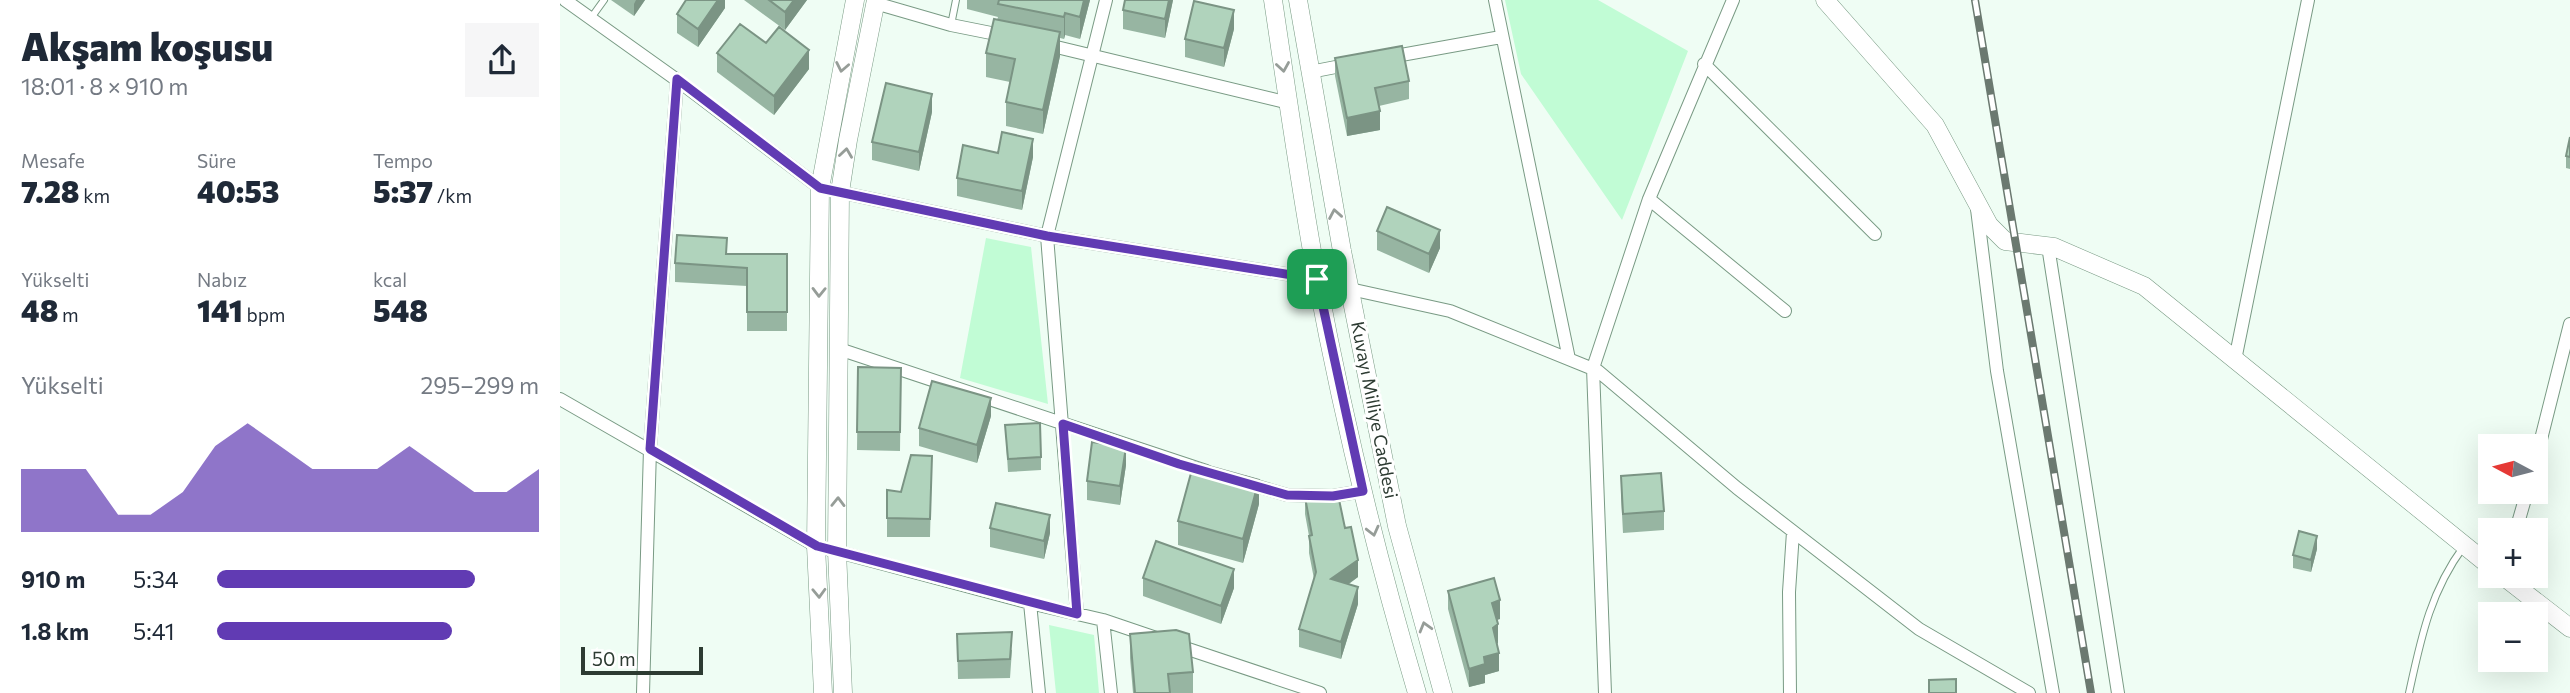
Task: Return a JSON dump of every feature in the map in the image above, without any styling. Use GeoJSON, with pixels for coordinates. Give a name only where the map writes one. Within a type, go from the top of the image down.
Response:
{"type":"FeatureCollection","features":[{"type":"Feature","properties":{"kind":"street"},"geometry":{"type":"LineString","coordinates":[[565,0],[677,79],[820,188],[1047,236],[1317,279],[1349,289],[1450,311],[1593,368],[1737,488],[1919,629],[2029,693]]}},
{"type":"Feature","properties":{"kind":"street"},"geometry":{"type":"LineString","coordinates":[[823,693],[817,546],[820,188],[855,0]]}},
{"type":"Feature","properties":{"kind":"street"},"geometry":{"type":"LineString","coordinates":[[1077,614],[1047,236],[1106,0]]}},
{"type":"Feature","properties":{"kind":"street","name":"Kuvayı Milliye Caddesi"},"geometry":{"type":"LineString","coordinates":[[1273,0],[1317,279],[1363,491],[1417,693]]}},
{"type":"Feature","properties":{"kind":"street","name":"Kuvayı Milliye Caddesi"},"geometry":{"type":"LineString","coordinates":[[1298,0],[1349,289],[1397,526],[1443,693]]}},
{"type":"Feature","properties":{"kind":"street"},"geometry":{"type":"LineString","coordinates":[[1494,0],[1569,359]]}},
{"type":"Feature","properties":{"kind":"street"},"geometry":{"type":"LineString","coordinates":[[1605,693],[1593,368],[1649,199],[1733,0]]}},
{"type":"Feature","properties":{"kind":"street"},"geometry":{"type":"LineString","coordinates":[[1825,0],[1935,125],[1989,225],[2006,241],[2049,246],[2144,286],[2478,557]]}},
{"type":"Feature","properties":{"kind":"street"},"geometry":{"type":"LineString","coordinates":[[2235,360],[2308,0]]}},
{"type":"Feature","properties":{"kind":"street"},"geometry":{"type":"LineString","coordinates":[[843,693],[837,551],[840,192],[876,1],[951,25],[1093,54],[1289,103]]}},
{"type":"Feature","properties":{"kind":"street"},"geometry":{"type":"LineString","coordinates":[[1378,59],[1501,37]]}},
{"type":"Feature","properties":{"kind":"street"},"geometry":{"type":"LineString","coordinates":[[1310,72],[1365,62]]}},
{"type":"Feature","properties":{"kind":"street"},"geometry":{"type":"LineString","coordinates":[[1704,64],[1875,234]]}},
{"type":"Feature","properties":{"kind":"street"},"geometry":{"type":"LineString","coordinates":[[643,693],[650,449],[677,79]]}},
{"type":"Feature","properties":{"kind":"street"},"geometry":{"type":"LineString","coordinates":[[1649,199],[1785,312]]}},
{"type":"Feature","properties":{"kind":"street"},"geometry":{"type":"LineString","coordinates":[[1977,205],[1997,371],[2053,693]]}},
{"type":"Feature","properties":{"kind":"street"},"geometry":{"type":"LineString","coordinates":[[2049,246],[2118,693]]}},
{"type":"Feature","properties":{"kind":"street"},"geometry":{"type":"LineString","coordinates":[[2542,434],[2570,324]]}},
{"type":"Feature","properties":{"kind":"street"},"geometry":{"type":"LineString","coordinates":[[839,349],[1221,476],[1287,495],[1333,496],[1363,491]]}},
{"type":"Feature","properties":{"kind":"street"},"geometry":{"type":"LineString","coordinates":[[560,399],[817,546],[1103,620],[1320,693]]}},
{"type":"Feature","properties":{"kind":"street"},"geometry":{"type":"LineString","coordinates":[[1790,693],[1789,592],[1793,532]]}},
{"type":"Feature","properties":{"kind":"street"},"geometry":{"type":"LineString","coordinates":[[2519,588],[2570,628]]}},
{"type":"Feature","properties":{"kind":"street"},"geometry":{"type":"LineString","coordinates":[[1030,603],[1039,693]]}},
{"type":"Feature","properties":{"kind":"street"},"geometry":{"type":"LineString","coordinates":[[1103,620],[1111,693]]}},
{"type":"Feature","properties":{"kind":"lane"},"geometry":{"type":"LineString","coordinates":[[591,18],[604,0]]}},
{"type":"Feature","properties":{"kind":"lane"},"geometry":{"type":"LineString","coordinates":[[951,25],[956,0]]}},
{"type":"Feature","properties":{"kind":"lane"},"geometry":{"type":"LineString","coordinates":[[2409,693],[2426,618],[2446,570],[2464,546]]}},
{"type":"Feature","properties":{"kind":"green space"},"geometry":{"type":"Polygon","coordinates":[[[1505,0],[1598,0],[1688,51],[1622,220],[1521,74],[1505,0]]]}},
{"type":"Feature","properties":{"kind":"green space"},"geometry":{"type":"Polygon","coordinates":[[[986,238],[1031,247],[1048,404],[960,378],[986,238]]]}},
{"type":"Feature","properties":{"kind":"green space"},"geometry":{"type":"Polygon","coordinates":[[[1049,625],[1094,635],[1099,693],[1056,693],[1049,625]]]}},
{"type":"Feature","properties":{"kind":"building"},"geometry":{"type":"Polygon","coordinates":[[[686,0],[718,0],[698,29],[677,14],[686,0]]]}},
{"type":"Feature","properties":{"kind":"building"},"geometry":{"type":"Polygon","coordinates":[[[769,0],[794,0],[785,12],[769,0]]]}},
{"type":"Feature","properties":{"kind":"building"},"geometry":{"type":"Polygon","coordinates":[[[999,0],[1084,0],[1080,17],[1065,13],[1064,17],[998,4],[999,0]]]}},
{"type":"Feature","properties":{"kind":"building"},"geometry":{"type":"Polygon","coordinates":[[[1125,0],[1169,0],[1165,19],[1123,10],[1125,0]]]}},
{"type":"Feature","properties":{"kind":"building"},"geometry":{"type":"Polygon","coordinates":[[[1194,1],[1234,10],[1224,48],[1185,39],[1194,1]]]}},
{"type":"Feature","properties":{"kind":"building"},"geometry":{"type":"Polygon","coordinates":[[[994,19],[1060,32],[1043,110],[1006,102],[1015,59],[986,53],[994,19]]]}},
{"type":"Feature","properties":{"kind":"building"},"geometry":{"type":"Polygon","coordinates":[[[740,24],[766,43],[779,27],[809,50],[774,96],[717,53],[740,24]]]}},
{"type":"Feature","properties":{"kind":"building"},"geometry":{"type":"Polygon","coordinates":[[[1402,46],[1409,81],[1375,88],[1380,111],[1347,118],[1335,58],[1402,46]]]}},
{"type":"Feature","properties":{"kind":"building"},"geometry":{"type":"Polygon","coordinates":[[[886,83],[932,94],[919,152],[872,142],[886,83]]]}},
{"type":"Feature","properties":{"kind":"building"},"geometry":{"type":"Polygon","coordinates":[[[1002,132],[1033,139],[1022,191],[957,178],[963,145],[998,153],[1002,132]]]}},
{"type":"Feature","properties":{"kind":"building"},"geometry":{"type":"Polygon","coordinates":[[[2570,137],[2570,157],[2566,156],[2570,137]]]}},
{"type":"Feature","properties":{"kind":"building"},"geometry":{"type":"Polygon","coordinates":[[[1387,207],[1440,230],[1429,254],[1377,231],[1387,207]]]}},
{"type":"Feature","properties":{"kind":"building"},"geometry":{"type":"Polygon","coordinates":[[[677,235],[727,238],[726,254],[787,254],[787,312],[747,312],[747,268],[675,263],[677,235]]]}},
{"type":"Feature","properties":{"kind":"building"},"geometry":{"type":"Polygon","coordinates":[[[858,367],[901,368],[900,432],[857,432],[858,367]]]}},
{"type":"Feature","properties":{"kind":"building"},"geometry":{"type":"Polygon","coordinates":[[[932,381],[991,398],[977,445],[919,428],[932,381]]]}},
{"type":"Feature","properties":{"kind":"building"},"geometry":{"type":"Polygon","coordinates":[[[1040,423],[1041,457],[1008,459],[1005,425],[1040,423]]]}},
{"type":"Feature","properties":{"kind":"building"},"geometry":{"type":"Polygon","coordinates":[[[1092,442],[1126,447],[1120,486],[1087,481],[1092,442]]]}},
{"type":"Feature","properties":{"kind":"building"},"geometry":{"type":"Polygon","coordinates":[[[911,455],[932,456],[930,519],[887,518],[887,490],[901,492],[911,455]]]}},
{"type":"Feature","properties":{"kind":"building"},"geometry":{"type":"Polygon","coordinates":[[[1194,462],[1259,480],[1243,539],[1178,521],[1194,462]]]}},
{"type":"Feature","properties":{"kind":"building"},"geometry":{"type":"Polygon","coordinates":[[[1661,473],[1664,511],[1623,514],[1621,476],[1661,473]]]}},
{"type":"Feature","properties":{"kind":"building"},"geometry":{"type":"Polygon","coordinates":[[[1337,490],[1345,528],[1351,527],[1358,560],[1331,579],[1358,587],[1341,642],[1299,629],[1316,572],[1305,497],[1337,490]]]}},
{"type":"Feature","properties":{"kind":"building"},"geometry":{"type":"Polygon","coordinates":[[[996,503],[1050,515],[1044,541],[990,528],[996,503]]]}},
{"type":"Feature","properties":{"kind":"building"},"geometry":{"type":"Polygon","coordinates":[[[2299,531],[2317,536],[2311,560],[2293,555],[2299,531]]]}},
{"type":"Feature","properties":{"kind":"building"},"geometry":{"type":"Polygon","coordinates":[[[1156,541],[1234,569],[1221,606],[1143,578],[1156,541]]]}},
{"type":"Feature","properties":{"kind":"building"},"geometry":{"type":"Polygon","coordinates":[[[1494,578],[1500,600],[1492,603],[1498,624],[1493,628],[1499,653],[1484,657],[1485,664],[1469,669],[1448,591],[1494,578]]]}},
{"type":"Feature","properties":{"kind":"building"},"geometry":{"type":"Polygon","coordinates":[[[1176,630],[1189,634],[1193,672],[1168,674],[1170,693],[1135,693],[1130,634],[1176,630]]]}},
{"type":"Feature","properties":{"kind":"building"},"geometry":{"type":"Polygon","coordinates":[[[1012,632],[1010,659],[958,661],[957,634],[1012,632]]]}},
{"type":"Feature","properties":{"kind":"building"},"geometry":{"type":"Polygon","coordinates":[[[1956,679],[1956,693],[1929,693],[1929,680],[1956,679]]]}},
{"type":"Feature","properties":{"kind":"railway"},"geometry":{"type":"LineString","coordinates":[[1975,0],[2091,693]]}},
{"type":"Feature","properties":{"kind":"route"},"geometry":{"type":"LineString","coordinates":[[677,79],[820,188],[1047,236],[1317,279],[1363,491],[1333,496],[1287,495],[1179,464],[1063,424],[1077,614],[817,546],[650,449],[677,79]]}}]}
